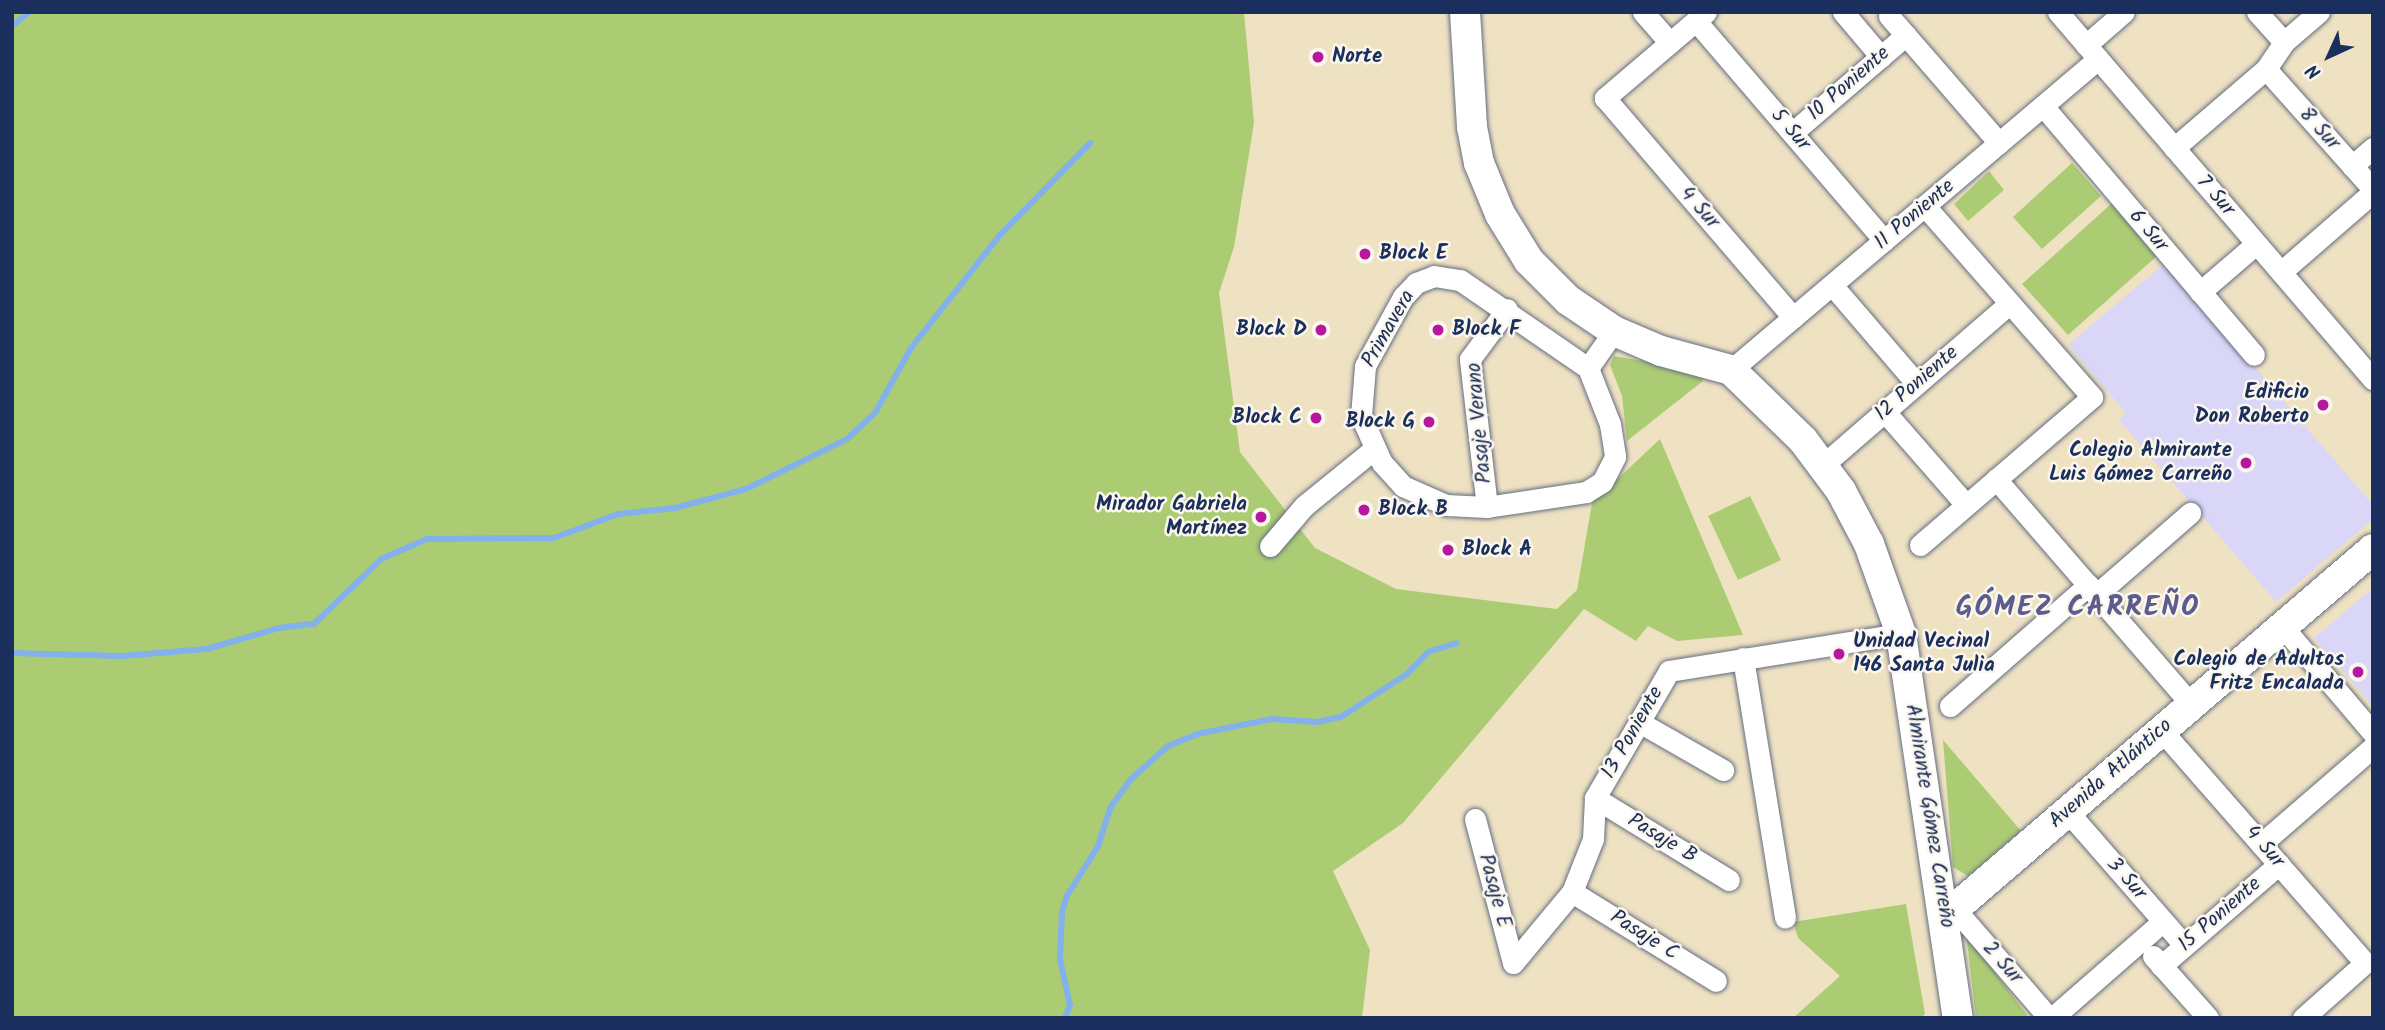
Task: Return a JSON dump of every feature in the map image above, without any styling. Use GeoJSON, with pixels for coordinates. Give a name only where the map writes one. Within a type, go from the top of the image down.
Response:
{"type":"FeatureCollection","features":[{"type":"Feature","properties":{"kind":"street","name":"Almirante Gómez Carreño"},"geometry":{"type":"LineString","coordinates":[[1465,12],[1472,127],[1479,163],[1500,214],[1548,282],[1614,331],[1661,351],[1731,370],[1781,415],[1823,465],[1869,544],[1901,634],[1950,913],[1958,1018]]}},
{"type":"Feature","properties":{"kind":"street"},"geometry":{"type":"LineString","coordinates":[[1643,12],[1670,43],[1701,17]]}},
{"type":"Feature","properties":{"kind":"street"},"geometry":{"type":"LineString","coordinates":[[1843,12],[1881,57]]}},
{"type":"Feature","properties":{"kind":"street","name":"7 Sur"},"geometry":{"type":"LineString","coordinates":[[2057,12],[2256,244],[2370,369]]}},
{"type":"Feature","properties":{"kind":"street","name":"11 Poniente"},"geometry":{"type":"LineString","coordinates":[[1731,370],[2043,106],[2124,12]]}},
{"type":"Feature","properties":{"kind":"street"},"geometry":{"type":"LineString","coordinates":[[2257,12],[2284,42]]}},
{"type":"Feature","properties":{"kind":"street"},"geometry":{"type":"LineString","coordinates":[[2174,148],[2266,69],[2284,42],[2319,12]]}},
{"type":"Feature","properties":{"kind":"street"},"geometry":{"type":"LineString","coordinates":[[1891,14],[1999,143]]}},
{"type":"Feature","properties":{"kind":"street","name":"10 Poniente"},"geometry":{"type":"LineString","coordinates":[[1864,37],[1891,14]]}},
{"type":"Feature","properties":{"kind":"street","name":"5 Sur"},"geometry":{"type":"LineString","coordinates":[[1701,17],[1792,133],[1884,240]]}},
{"type":"Feature","properties":{"kind":"street","name":"10 Poniente"},"geometry":{"type":"LineString","coordinates":[[1792,133],[1906,35]]}},
{"type":"Feature","properties":{"kind":"street","name":"4 Sur"},"geometry":{"type":"LineString","coordinates":[[1670,43],[1605,98],[1793,317]]}},
{"type":"Feature","properties":{"kind":"street","name":"8 Sur"},"geometry":{"type":"LineString","coordinates":[[2266,69],[2373,190]]}},
{"type":"Feature","properties":{"kind":"street","name":"6 Sur"},"geometry":{"type":"LineString","coordinates":[[2043,106],[2254,355]]}},
{"type":"Feature","properties":{"kind":"street"},"geometry":{"type":"LineString","coordinates":[[2352,166],[2373,148]]}},
{"type":"Feature","properties":{"kind":"street"},"geometry":{"type":"LineString","coordinates":[[2281,272],[2373,190]]}},
{"type":"Feature","properties":{"kind":"street"},"geometry":{"type":"LineString","coordinates":[[1920,545],[2091,397],[1925,206]]}},
{"type":"Feature","properties":{"kind":"street"},"geometry":{"type":"LineString","coordinates":[[2200,292],[2256,244]]}},
{"type":"Feature","properties":{"kind":"street","name":"Primavera"},"geometry":{"type":"LineString","coordinates":[[1452,277],[1507,309],[1588,368],[1610,424],[1615,457],[1608,475],[1586,492],[1487,507],[1446,505],[1417,494],[1392,475],[1373,450],[1361,416],[1365,366],[1409,289],[1425,279],[1452,277]]}},
{"type":"Feature","properties":{"kind":"street"},"geometry":{"type":"LineString","coordinates":[[1832,285],[1917,384]]}},
{"type":"Feature","properties":{"kind":"street","name":"12 Poniente"},"geometry":{"type":"LineString","coordinates":[[1823,465],[2010,303]]}},
{"type":"Feature","properties":{"kind":"street","name":"Pasaje Verano"},"geometry":{"type":"LineString","coordinates":[[1487,507],[1470,359],[1507,309]]}},
{"type":"Feature","properties":{"kind":"street"},"geometry":{"type":"LineString","coordinates":[[1588,368],[1614,331]]}},
{"type":"Feature","properties":{"kind":"street"},"geometry":{"type":"LineString","coordinates":[[1885,412],[1966,505]]}},
{"type":"Feature","properties":{"kind":"street"},"geometry":{"type":"LineString","coordinates":[[1270,547],[1304,506],[1373,450]]}},
{"type":"Feature","properties":{"kind":"street"},"geometry":{"type":"LineString","coordinates":[[1996,479],[2192,705]]}},
{"type":"Feature","properties":{"kind":"street"},"geometry":{"type":"LineString","coordinates":[[1950,706],[2190,513]]}},
{"type":"Feature","properties":{"kind":"street","name":"Avenida Atlántico"},"geometry":{"type":"LineString","coordinates":[[1950,913],[2373,549]]}},
{"type":"Feature","properties":{"kind":"street"},"geometry":{"type":"LineString","coordinates":[[2283,627],[2373,733]]}},
{"type":"Feature","properties":{"kind":"street","name":"13 Poniente"},"geometry":{"type":"LineString","coordinates":[[1513,963],[1572,892],[1593,839],[1595,798],[1669,671],[1901,634]]}},
{"type":"Feature","properties":{"kind":"street"},"geometry":{"type":"LineString","coordinates":[[1743,658],[1785,918]]}},
{"type":"Feature","properties":{"kind":"street"},"geometry":{"type":"LineString","coordinates":[[1639,722],[1723,770]]}},
{"type":"Feature","properties":{"kind":"street","name":"4 Sur"},"geometry":{"type":"LineString","coordinates":[[2162,731],[2365,963],[2303,1018]]}},
{"type":"Feature","properties":{"kind":"street","name":"15 Poniente"},"geometry":{"type":"LineString","coordinates":[[2262,844],[2373,747]]}},
{"type":"Feature","properties":{"kind":"street","name":"Pasaje B"},"geometry":{"type":"LineString","coordinates":[[1595,798],[1729,880]]}},
{"type":"Feature","properties":{"kind":"street","name":"3 Sur"},"geometry":{"type":"LineString","coordinates":[[2068,812],[2184,946]]}},
{"type":"Feature","properties":{"kind":"street","name":"Pasaje E"},"geometry":{"type":"LineString","coordinates":[[1475,819],[1513,963]]}},
{"type":"Feature","properties":{"kind":"street","name":"15 Poniente"},"geometry":{"type":"LineString","coordinates":[[2161,966],[2278,864]]}},
{"type":"Feature","properties":{"kind":"street","name":"Pasaje C"},"geometry":{"type":"LineString","coordinates":[[1572,892],[1716,981]]}},
{"type":"Feature","properties":{"kind":"street","name":"2 Sur"},"geometry":{"type":"LineString","coordinates":[[1950,913],[2050,1018]]}},
{"type":"Feature","properties":{"kind":"street","name":"15 Poniente"},"geometry":{"type":"LineString","coordinates":[[2050,1018],[2163,922]]}},
{"type":"Feature","properties":{"kind":"street"},"geometry":{"type":"LineString","coordinates":[[2140,942],[2208,1018]]}},
{"type":"Feature","properties":{"kind":"shaded area","name":"Colegio Almirante Luis Gómez Carreño"},"geometry":{"type":"Polygon","coordinates":[[[2165,263],[2373,505],[2373,519],[2276,602],[2119,420],[2126,413],[2068,345],[2165,263]]]}},
{"type":"Feature","properties":{"kind":"shaded area","name":"Colegio de Adultos Fritz Encalada"},"geometry":{"type":"Polygon","coordinates":[[[2373,588],[2373,706],[2314,638],[2373,588]]]}},
{"type":"Feature","properties":{"kind":"green space"},"geometry":{"type":"Polygon","coordinates":[[[12,12],[1244,12],[1254,123],[1234,247],[1219,293],[1240,452],[1315,548],[1396,589],[1557,609],[1577,590],[1592,503],[1660,439],[1743,635],[1677,641],[1648,626],[1636,641],[1584,609],[1403,823],[1333,871],[1370,950],[1362,1018],[12,1018],[12,12]]]}},
{"type":"Feature","properties":{"kind":"green space"},"geometry":{"type":"Polygon","coordinates":[[[2072,163],[2101,196],[2042,249],[2013,217],[2072,163]]]}},
{"type":"Feature","properties":{"kind":"green space"},"geometry":{"type":"Polygon","coordinates":[[[1989,171],[2004,190],[1968,221],[1954,204],[1989,171]]]}},
{"type":"Feature","properties":{"kind":"green space"},"geometry":{"type":"Polygon","coordinates":[[[2111,204],[2157,256],[2068,335],[2022,284],[2111,204]]]}},
{"type":"Feature","properties":{"kind":"green space"},"geometry":{"type":"Polygon","coordinates":[[[1614,356],[1701,371],[1703,381],[1627,441],[1622,396],[1610,365],[1614,356]]]}},
{"type":"Feature","properties":{"kind":"green space"},"geometry":{"type":"Polygon","coordinates":[[[1750,496],[1781,560],[1738,580],[1708,516],[1750,496]]]}},
{"type":"Feature","properties":{"kind":"green space"},"geometry":{"type":"Polygon","coordinates":[[[1943,740],[2021,831],[1968,876],[1953,867],[1943,740]]]}},
{"type":"Feature","properties":{"kind":"green space"},"geometry":{"type":"Polygon","coordinates":[[[1906,904],[1925,1014],[1921,1018],[1793,1018],[1840,976],[1798,938],[1793,922],[1906,904]]]}},
{"type":"Feature","properties":{"kind":"green space"},"geometry":{"type":"Polygon","coordinates":[[[1966,933],[2029,1018],[1976,1018],[1966,933]]]}},
{"type":"Feature","properties":{"kind":"waterway"},"geometry":{"type":"LineString","coordinates":[[12,26],[29,12]]}},
{"type":"Feature","properties":{"kind":"waterway"},"geometry":{"type":"LineString","coordinates":[[12,653],[122,656],[207,649],[279,628],[314,624],[381,559],[427,539],[554,538],[618,514],[675,508],[746,489],[847,439],[875,413],[911,348],[1000,235],[1090,143]]}},
{"type":"Feature","properties":{"kind":"waterway"},"geometry":{"type":"LineString","coordinates":[[1065,1018],[1070,1005],[1060,959],[1062,912],[1067,896],[1098,846],[1110,808],[1131,779],[1168,746],[1197,734],[1272,719],[1317,722],[1341,717],[1407,674],[1428,652],[1457,643]]}},
{"type":"Feature","properties":{"kind":"place","name":"Norte"},"geometry":{"type":"Point","coordinates":[1318,57]}},
{"type":"Feature","properties":{"kind":"place","name":"Block E"},"geometry":{"type":"Point","coordinates":[1365,254]}},
{"type":"Feature","properties":{"kind":"place","name":"Block D"},"geometry":{"type":"Point","coordinates":[1321,330]}},
{"type":"Feature","properties":{"kind":"place","name":"Block F"},"geometry":{"type":"Point","coordinates":[1438,330]}},
{"type":"Feature","properties":{"kind":"place","name":"Edificio Don Roberto"},"geometry":{"type":"Point","coordinates":[2323,405]}},
{"type":"Feature","properties":{"kind":"place","name":"Block C"},"geometry":{"type":"Point","coordinates":[1316,418]}},
{"type":"Feature","properties":{"kind":"place","name":"Block G"},"geometry":{"type":"Point","coordinates":[1429,422]}},
{"type":"Feature","properties":{"kind":"place","name":"Colegio Almirante Luis Gómez Carreño"},"geometry":{"type":"Point","coordinates":[2246,463]}},
{"type":"Feature","properties":{"kind":"place","name":"Block B"},"geometry":{"type":"Point","coordinates":[1364,510]}},
{"type":"Feature","properties":{"kind":"place","name":"Mirador Gabriela Martínez"},"geometry":{"type":"Point","coordinates":[1261,517]}},
{"type":"Feature","properties":{"kind":"place","name":"Block A"},"geometry":{"type":"Point","coordinates":[1448,550]}},
{"type":"Feature","properties":{"kind":"place","name":"Unidad Vecinal 146 Santa Julia"},"geometry":{"type":"Point","coordinates":[1839,654]}},
{"type":"Feature","properties":{"kind":"place","name":"Colegio de Adultos Fritz Encalada"},"geometry":{"type":"Point","coordinates":[2358,672]}},
{"type":"Feature","properties":{"kind":"district","name":"GÓMEZ CARREÑO"},"geometry":{"type":"Point","coordinates":[2078,608]}}]}
